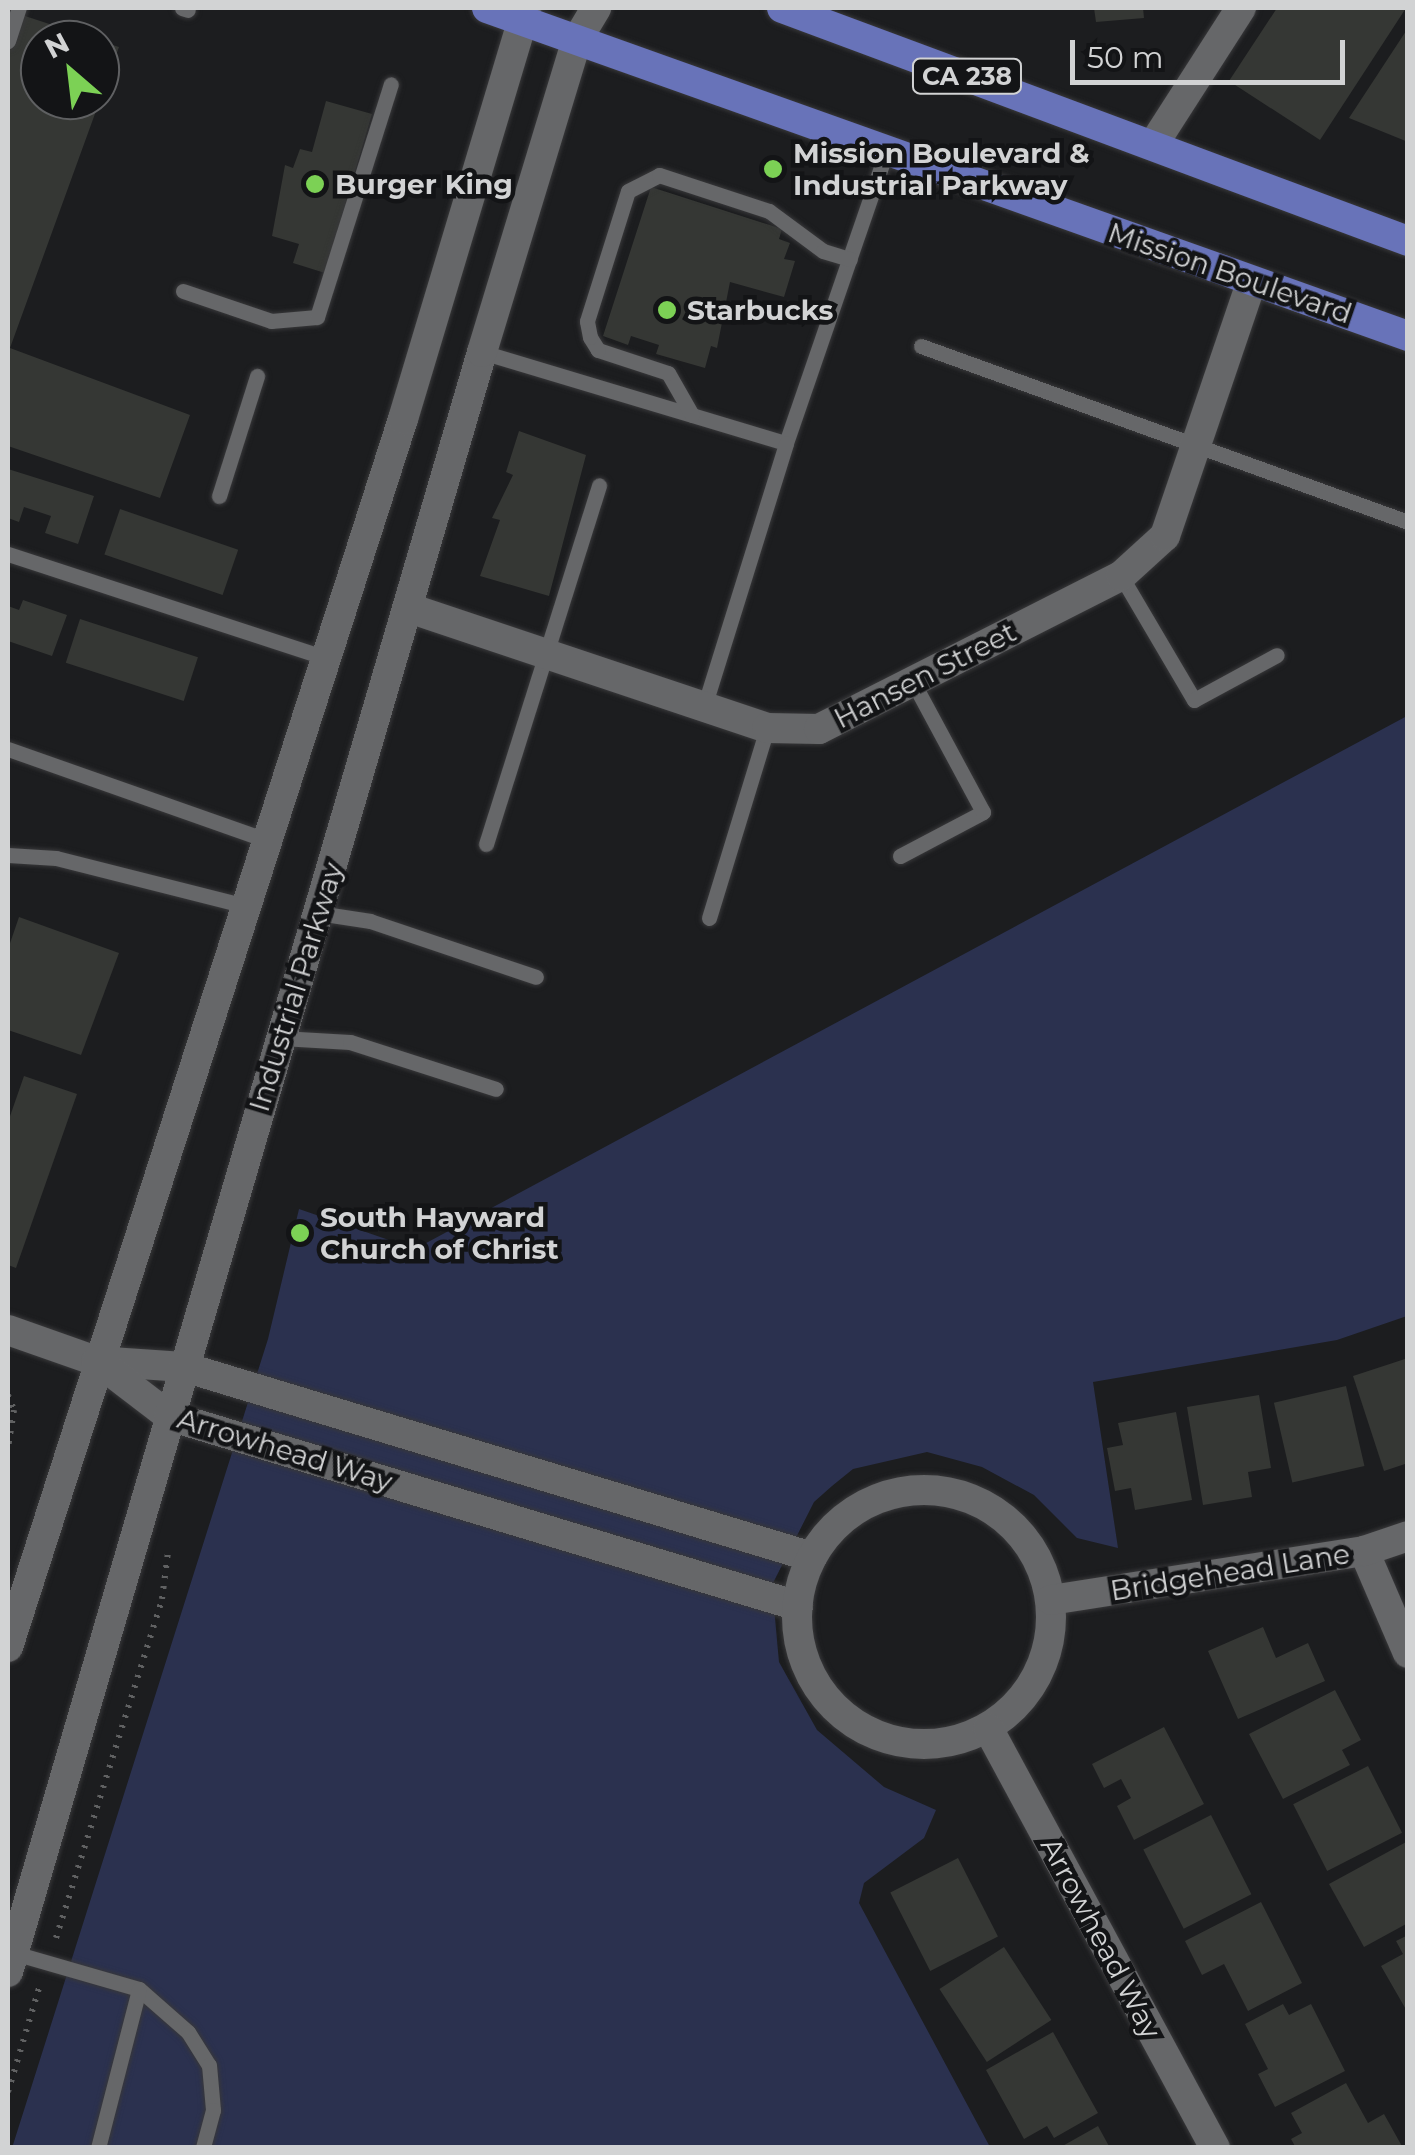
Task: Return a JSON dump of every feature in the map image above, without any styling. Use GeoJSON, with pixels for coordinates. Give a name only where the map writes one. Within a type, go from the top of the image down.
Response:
{"type":"FeatureCollection","features":[{"type":"Feature","properties":{"kind":"main road","name":"Mission Boulevard"},"geometry":{"type":"LineString","coordinates":[[487,8],[523,13],[577,40],[1408,336]]}},
{"type":"Feature","properties":{"kind":"main road","name":"CA 238"},"geometry":{"type":"LineString","coordinates":[[782,8],[1408,241]]}},
{"type":"Feature","properties":{"kind":"street","name":"Industrial Parkway"},"geometry":{"type":"LineString","coordinates":[[10,1962],[482,352],[577,40],[596,8]]}},
{"type":"Feature","properties":{"kind":"street"},"geometry":{"type":"LineString","coordinates":[[1152,145],[1241,8]]}},
{"type":"Feature","properties":{"kind":"street"},"geometry":{"type":"LineString","coordinates":[[8,1647],[96,1360],[326,658],[523,13]]}},
{"type":"Feature","properties":{"kind":"street","name":"Hansen Street"},"geometry":{"type":"LineString","coordinates":[[409,608],[766,728],[819,729],[1121,576],[1165,536],[1252,281]]}},
{"type":"Feature","properties":{"kind":"street"},"geometry":{"type":"LineString","coordinates":[[8,1330],[96,1360]]}},
{"type":"Feature","properties":{"kind":"street","name":"Arrowhead Way"},"geometry":{"type":"LineString","coordinates":[[96,1360],[184,1367],[812,1557]]}},
{"type":"Feature","properties":{"kind":"street","name":"Arrowhead Way"},"geometry":{"type":"LineString","coordinates":[[96,1360],[169,1416],[798,1606]]}},
{"type":"Feature","properties":{"kind":"street"},"geometry":{"type":"LineString","coordinates":[[940,1491],[976,1501],[1018,1530],[1043,1570],[1051,1600],[1051,1635],[1038,1675],[1020,1701],[988,1728],[932,1745],[894,1741],[858,1726],[828,1701],[808,1670],[798,1606],[812,1557],[835,1527],[864,1505],[902,1492],[940,1491]]}},
{"type":"Feature","properties":{"kind":"street","name":"Bridgehead Lane"},"geometry":{"type":"LineString","coordinates":[[1051,1600],[1364,1551],[1408,1536]]}},
{"type":"Feature","properties":{"kind":"street"},"geometry":{"type":"LineString","coordinates":[[1364,1551],[1408,1653]]}},
{"type":"Feature","properties":{"kind":"street","name":"Arrowhead Way"},"geometry":{"type":"LineString","coordinates":[[988,1728],[1215,2148]]}},
{"type":"Feature","properties":{"kind":"lane"},"geometry":{"type":"LineString","coordinates":[[8,41],[19,8]]}},
{"type":"Feature","properties":{"kind":"lane"},"geometry":{"type":"LineString","coordinates":[[184,291],[271,322],[317,317],[391,84]]}},
{"type":"Feature","properties":{"kind":"lane"},"geometry":{"type":"LineString","coordinates":[[704,707],[786,443],[887,150]]}},
{"type":"Feature","properties":{"kind":"lane"},"geometry":{"type":"LineString","coordinates":[[692,416],[668,373],[598,350],[590,337],[587,321],[628,191],[659,175],[768,212],[823,251],[850,259]]}},
{"type":"Feature","properties":{"kind":"lane"},"geometry":{"type":"LineString","coordinates":[[922,346],[1408,522]]}},
{"type":"Feature","properties":{"kind":"lane"},"geometry":{"type":"LineString","coordinates":[[482,352],[786,443]]}},
{"type":"Feature","properties":{"kind":"lane"},"geometry":{"type":"LineString","coordinates":[[219,496],[257,376]]}},
{"type":"Feature","properties":{"kind":"lane"},"geometry":{"type":"LineString","coordinates":[[486,844],[598,486]]}},
{"type":"Feature","properties":{"kind":"lane"},"geometry":{"type":"LineString","coordinates":[[8,554],[326,658]]}},
{"type":"Feature","properties":{"kind":"lane"},"geometry":{"type":"LineString","coordinates":[[1121,576],[1194,700],[1276,655]]}},
{"type":"Feature","properties":{"kind":"lane"},"geometry":{"type":"LineString","coordinates":[[900,856],[982,812],[913,682]]}},
{"type":"Feature","properties":{"kind":"lane"},"geometry":{"type":"LineString","coordinates":[[708,918],[766,728]]}},
{"type":"Feature","properties":{"kind":"lane"},"geometry":{"type":"LineString","coordinates":[[8,749],[267,840]]}},
{"type":"Feature","properties":{"kind":"lane"},"geometry":{"type":"LineString","coordinates":[[8,855],[56,858],[246,906]]}},
{"type":"Feature","properties":{"kind":"lane"},"geometry":{"type":"LineString","coordinates":[[318,913],[370,921],[536,977]]}},
{"type":"Feature","properties":{"kind":"lane"},"geometry":{"type":"LineString","coordinates":[[281,1038],[350,1042],[496,1089]]}},
{"type":"Feature","properties":{"kind":"lane"},"geometry":{"type":"LineString","coordinates":[[10,1962],[48,1962],[139,1989],[188,2032],[209,2066],[213,2110],[203,2148]]}},
{"type":"Feature","properties":{"kind":"lane"},"geometry":{"type":"LineString","coordinates":[[98,2148],[139,1989]]}},
{"type":"Feature","properties":{"kind":"path"},"geometry":{"type":"LineString","coordinates":[[8,1395],[14,1410],[8,1449]]}},
{"type":"Feature","properties":{"kind":"path"},"geometry":{"type":"LineString","coordinates":[[8,2092],[162,1599],[170,1542]]}},
{"type":"Feature","properties":{"kind":"shaded area"},"geometry":{"type":"Polygon","coordinates":[[[1407,716],[1407,1316],[1337,1340],[1093,1382],[1118,1548],[1077,1538],[1034,1495],[982,1467],[927,1452],[853,1469],[832,1486],[814,1502],[772,1585],[779,1662],[817,1730],[884,1787],[936,1810],[924,1838],[864,1883],[859,1903],[990,2147],[12,2148],[268,1339],[299,1209],[415,1249],[1407,716]]]}},
{"type":"Feature","properties":{"kind":"building"},"geometry":{"type":"Polygon","coordinates":[[[1094,8],[1143,8],[1144,18],[1096,22],[1094,8]]]}},
{"type":"Feature","properties":{"kind":"building"},"geometry":{"type":"Polygon","coordinates":[[[1277,8],[1406,8],[1320,140],[1229,81],[1277,8]]]}},
{"type":"Feature","properties":{"kind":"building"},"geometry":{"type":"Polygon","coordinates":[[[20,21],[20,120],[93,120],[10,348],[190,415],[160,498],[8,446],[8,54],[20,21]]]}},
{"type":"Feature","properties":{"kind":"building"},"geometry":{"type":"Polygon","coordinates":[[[1408,28],[1408,142],[1349,118],[1408,28]]]}},
{"type":"Feature","properties":{"kind":"building","name":"Burger King"},"geometry":{"type":"Polygon","coordinates":[[[326,101],[372,114],[325,273],[293,263],[299,244],[272,236],[285,165],[293,168],[300,149],[312,152],[326,101]]]}},
{"type":"Feature","properties":{"kind":"building"},"geometry":{"type":"Polygon","coordinates":[[[651,187],[782,229],[779,239],[790,243],[784,259],[795,261],[784,297],[730,282],[717,348],[711,346],[705,368],[656,354],[659,345],[631,336],[628,345],[603,336],[651,187]]]}},
{"type":"Feature","properties":{"kind":"building"},"geometry":{"type":"Polygon","coordinates":[[[519,431],[586,455],[549,596],[480,576],[500,520],[492,518],[513,475],[506,472],[519,431]]]}},
{"type":"Feature","properties":{"kind":"building"},"geometry":{"type":"Polygon","coordinates":[[[8,469],[94,496],[78,544],[45,533],[51,516],[24,507],[19,522],[8,518],[8,469]]]}},
{"type":"Feature","properties":{"kind":"building"},"geometry":{"type":"Polygon","coordinates":[[[120,509],[238,550],[223,595],[104,554],[120,509]]]}},
{"type":"Feature","properties":{"kind":"building"},"geometry":{"type":"Polygon","coordinates":[[[23,600],[67,615],[52,656],[8,641],[8,606],[19,610],[23,600]]]}},
{"type":"Feature","properties":{"kind":"building"},"geometry":{"type":"Polygon","coordinates":[[[80,619],[198,657],[184,701],[66,663],[80,619]]]}},
{"type":"Feature","properties":{"kind":"building"},"geometry":{"type":"Polygon","coordinates":[[[19,917],[119,953],[81,1055],[8,1030],[8,949],[19,917]]]}},
{"type":"Feature","properties":{"kind":"building"},"geometry":{"type":"Polygon","coordinates":[[[24,1076],[77,1094],[16,1268],[8,1265],[8,1122],[24,1076]]]}},
{"type":"Feature","properties":{"kind":"building"},"geometry":{"type":"Polygon","coordinates":[[[1408,1358],[1408,1463],[1384,1471],[1353,1376],[1408,1358]]]}},
{"type":"Feature","properties":{"kind":"building"},"geometry":{"type":"Polygon","coordinates":[[[1346,1386],[1364,1466],[1292,1483],[1274,1403],[1346,1386]]]}},
{"type":"Feature","properties":{"kind":"building"},"geometry":{"type":"Polygon","coordinates":[[[1259,1395],[1271,1468],[1248,1472],[1252,1497],[1203,1505],[1187,1407],[1259,1395]]]}},
{"type":"Feature","properties":{"kind":"building"},"geometry":{"type":"Polygon","coordinates":[[[1176,1412],[1192,1500],[1135,1510],[1131,1488],[1115,1491],[1107,1448],[1123,1445],[1118,1423],[1176,1412]]]}},
{"type":"Feature","properties":{"kind":"building"},"geometry":{"type":"Polygon","coordinates":[[[1263,1627],[1276,1658],[1308,1643],[1325,1681],[1238,1719],[1208,1651],[1263,1627]]]}},
{"type":"Feature","properties":{"kind":"building"},"geometry":{"type":"Polygon","coordinates":[[[1335,1690],[1361,1740],[1342,1750],[1350,1765],[1283,1799],[1249,1734],[1335,1690]]]}},
{"type":"Feature","properties":{"kind":"building"},"geometry":{"type":"Polygon","coordinates":[[[1164,1727],[1204,1804],[1134,1840],[1117,1806],[1131,1798],[1121,1779],[1104,1788],[1092,1764],[1164,1727]]]}},
{"type":"Feature","properties":{"kind":"building"},"geometry":{"type":"Polygon","coordinates":[[[1368,1766],[1402,1833],[1327,1871],[1293,1804],[1368,1766]]]}},
{"type":"Feature","properties":{"kind":"building"},"geometry":{"type":"Polygon","coordinates":[[[1211,1815],[1251,1894],[1184,1929],[1143,1850],[1211,1815]]]}},
{"type":"Feature","properties":{"kind":"building"},"geometry":{"type":"Polygon","coordinates":[[[1408,1841],[1408,1923],[1364,1947],[1329,1884],[1408,1841]]]}},
{"type":"Feature","properties":{"kind":"building"},"geometry":{"type":"Polygon","coordinates":[[[958,1858],[998,1936],[930,1971],[890,1893],[958,1858]]]}},
{"type":"Feature","properties":{"kind":"building"},"geometry":{"type":"Polygon","coordinates":[[[1261,1902],[1302,1983],[1248,2011],[1224,1964],[1202,1975],[1185,1941],[1261,1902]]]}},
{"type":"Feature","properties":{"kind":"building"},"geometry":{"type":"Polygon","coordinates":[[[1408,1935],[1408,2013],[1381,1966],[1403,1954],[1396,1941],[1408,1935]]]}},
{"type":"Feature","properties":{"kind":"building"},"geometry":{"type":"Polygon","coordinates":[[[1004,1947],[1051,2020],[987,2062],[939,1989],[1004,1947]]]}},
{"type":"Feature","properties":{"kind":"building"},"geometry":{"type":"Polygon","coordinates":[[[1283,2004],[1289,2015],[1311,2004],[1345,2071],[1275,2107],[1258,2074],[1268,2069],[1245,2024],[1283,2004]]]}},
{"type":"Feature","properties":{"kind":"building"},"geometry":{"type":"Polygon","coordinates":[[[1053,2032],[1098,2113],[1054,2138],[1047,2126],[1024,2139],[986,2070],[1053,2032]]]}},
{"type":"Feature","properties":{"kind":"building"},"geometry":{"type":"Polygon","coordinates":[[[1346,2083],[1368,2123],[1384,2114],[1403,2148],[1296,2148],[1291,2139],[1302,2133],[1291,2113],[1346,2083]]]}},
{"type":"Feature","properties":{"kind":"building"},"geometry":{"type":"Polygon","coordinates":[[[1098,2126],[1110,2148],[1059,2148],[1098,2126]]]}},
{"type":"Feature","properties":{"kind":"place","name":"Mission Boulevard & Industrial Parkway"},"geometry":{"type":"Point","coordinates":[773,169]}},
{"type":"Feature","properties":{"kind":"place","name":"Burger King"},"geometry":{"type":"Point","coordinates":[315,184]}},
{"type":"Feature","properties":{"kind":"place","name":"Starbucks"},"geometry":{"type":"Point","coordinates":[667,310]}},
{"type":"Feature","properties":{"kind":"place","name":"South Hayward Church of Christ"},"geometry":{"type":"Point","coordinates":[300,1233]}}]}
